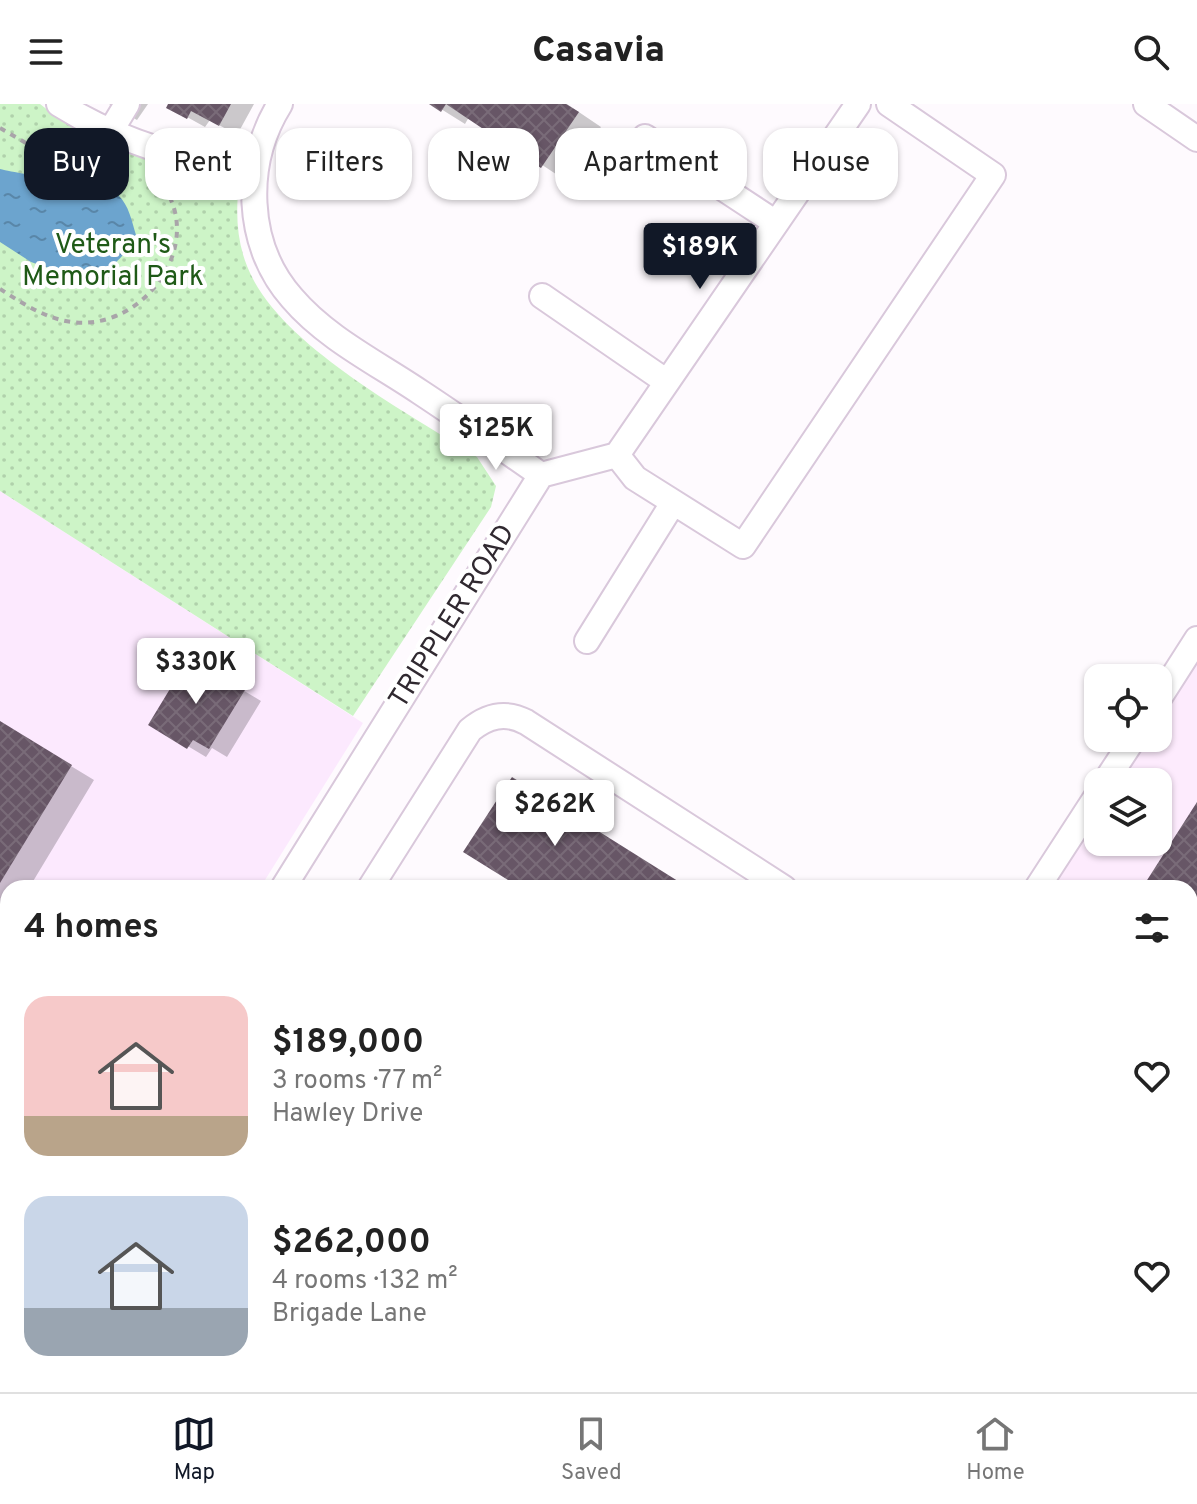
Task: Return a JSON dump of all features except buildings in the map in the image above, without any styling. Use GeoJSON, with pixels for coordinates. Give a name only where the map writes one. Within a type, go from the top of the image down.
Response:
{"type":"FeatureCollection","features":[{"type":"Feature","properties":{"kind":"street"},"geometry":{"type":"LineString","coordinates":[[59,104],[90,128]]}},
{"type":"Feature","properties":{"kind":"street"},"geometry":{"type":"LineString","coordinates":[[117,128],[127,104]]}},
{"type":"Feature","properties":{"kind":"street"},"geometry":{"type":"LineString","coordinates":[[260,154],[268,126],[280,104]]}},
{"type":"Feature","properties":{"kind":"street"},"geometry":{"type":"LineString","coordinates":[[253,200],[257,229],[278,280],[292,298],[328,331],[541,475],[617,455],[858,104]]}},
{"type":"Feature","properties":{"kind":"street"},"geometry":{"type":"LineString","coordinates":[[617,455],[635,478],[743,546],[993,175],[889,104]]}},
{"type":"Feature","properties":{"kind":"street"},"geometry":{"type":"LineString","coordinates":[[1146,104],[1197,139]]}},
{"type":"Feature","properties":{"kind":"street"},"geometry":{"type":"LineString","coordinates":[[741,200],[776,223]]}},
{"type":"Feature","properties":{"kind":"street"},"geometry":{"type":"LineString","coordinates":[[542,296],[667,382]]}},
{"type":"Feature","properties":{"kind":"street","name":"TRIPPLER ROAD"},"geometry":{"type":"LineString","coordinates":[[288,880],[541,475]]}},
{"type":"Feature","properties":{"kind":"street"},"geometry":{"type":"LineString","coordinates":[[587,641],[673,503]]}},
{"type":"Feature","properties":{"kind":"street"},"geometry":{"type":"LineString","coordinates":[[1172,678],[1197,639]]}},
{"type":"Feature","properties":{"kind":"street"},"geometry":{"type":"LineString","coordinates":[[375,880],[470,730],[481,720],[498,716],[526,722],[772,880]]}},
{"type":"Feature","properties":{"kind":"street"},"geometry":{"type":"LineString","coordinates":[[1042,880],[1084,816]]}},
{"type":"Feature","properties":{"kind":"path"},"geometry":{"type":"LineString","coordinates":[[0,128],[24,142]]}},
{"type":"Feature","properties":{"kind":"path"},"geometry":{"type":"LineString","coordinates":[[0,289],[30,308],[72,322],[99,321],[127,311],[147,298],[163,281],[175,251],[177,228],[166,189],[144,168]]}},
{"type":"Feature","properties":{"kind":"shaded area"},"geometry":{"type":"Polygon","coordinates":[[[0,491],[363,723],[265,880],[0,880],[0,491]]]}},
{"type":"Feature","properties":{"kind":"shaded area"},"geometry":{"type":"Polygon","coordinates":[[[1197,661],[1197,880],[1056,880],[1084,837],[1084,856],[1172,856],[1172,768],[1128,768],[1138,752],[1172,752],[1172,699],[1197,661]]]}},
{"type":"Feature","properties":{"kind":"green space","name":"Veteran's Memorial Park"},"geometry":{"type":"Polygon","coordinates":[[[0,104],[40,104],[58,118],[83,128],[24,128],[24,200],[129,200],[129,146],[145,152],[145,200],[238,200],[240,244],[253,279],[270,305],[322,355],[386,401],[477,457],[496,486],[491,507],[353,716],[0,491],[0,104]]]}},
{"type":"Feature","properties":{"kind":"water"},"geometry":{"type":"Polygon","coordinates":[[[0,169],[24,173],[24,200],[122,200],[136,235],[115,263],[84,280],[31,262],[0,242],[0,169]]]}}]}
